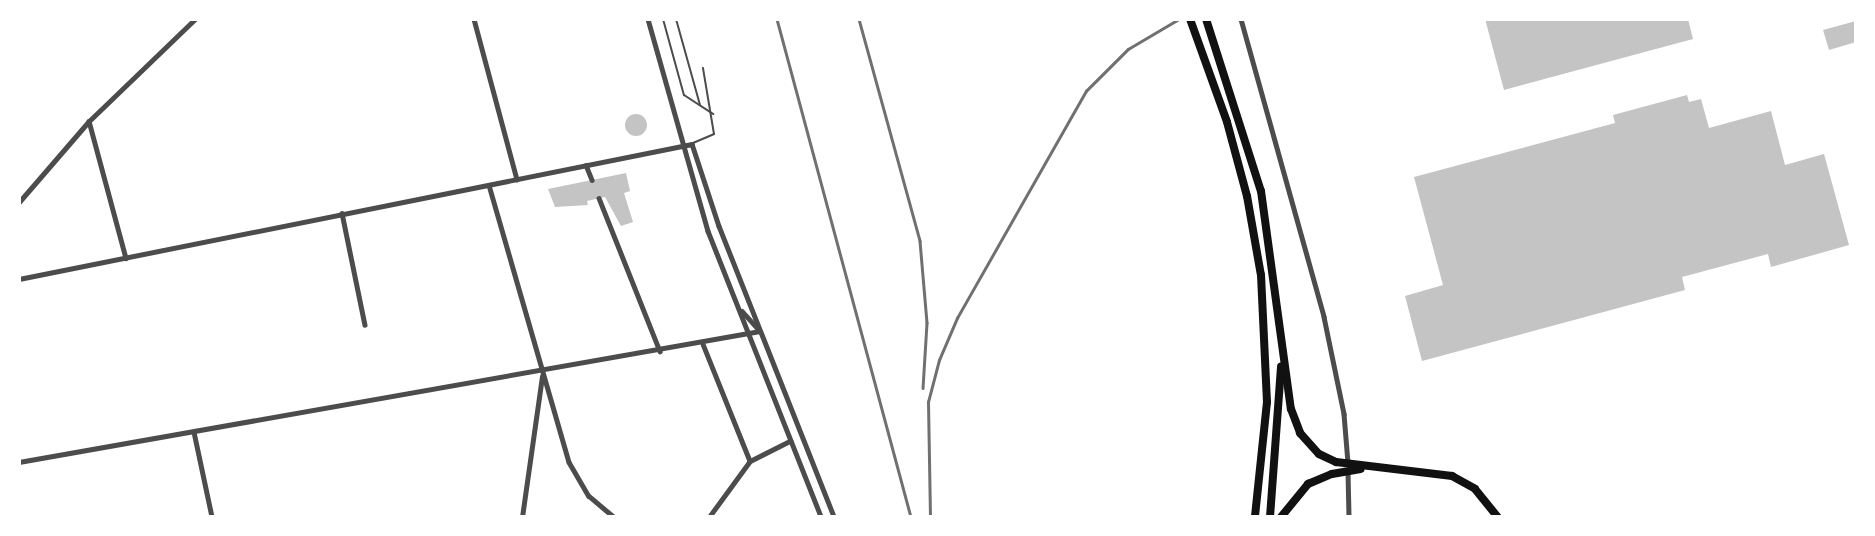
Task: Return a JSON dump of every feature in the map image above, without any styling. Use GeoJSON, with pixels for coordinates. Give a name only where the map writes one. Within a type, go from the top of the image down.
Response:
{"type":"FeatureCollection","features":[{"type":"Feature","properties":{"kind":"highway"},"geometry":{"type":"LineString","coordinates":[[1189,19],[1247,196],[1261,275],[1267,402],[1255,517]]}},
{"type":"Feature","properties":{"kind":"highway"},"geometry":{"type":"LineString","coordinates":[[1206,19],[1261,191],[1295,423],[1313,449],[1341,468]]}},
{"type":"Feature","properties":{"kind":"highway"},"geometry":{"type":"LineString","coordinates":[[1270,517],[1282,401],[1281,332]]}},
{"type":"Feature","properties":{"kind":"highway"},"geometry":{"type":"LineString","coordinates":[[1281,517],[1300,490],[1341,468],[1371,468],[1452,476],[1475,489],[1498,517]]}},
{"type":"Feature","properties":{"kind":"street"},"geometry":{"type":"LineString","coordinates":[[19,202],[89,121],[195,19]]}},
{"type":"Feature","properties":{"kind":"street"},"geometry":{"type":"LineString","coordinates":[[474,19],[517,179]]}},
{"type":"Feature","properties":{"kind":"street"},"geometry":{"type":"LineString","coordinates":[[648,19],[681,146],[708,231],[821,517]]}},
{"type":"Feature","properties":{"kind":"street"},"geometry":{"type":"LineString","coordinates":[[1241,19],[1324,317],[1344,414],[1349,517]]}},
{"type":"Feature","properties":{"kind":"street"},"geometry":{"type":"LineString","coordinates":[[89,121],[126,258]]}},
{"type":"Feature","properties":{"kind":"street"},"geometry":{"type":"LineString","coordinates":[[19,279],[692,144],[719,226],[834,517]]}},
{"type":"Feature","properties":{"kind":"street"},"geometry":{"type":"LineString","coordinates":[[586,165],[592,180]]}},
{"type":"Feature","properties":{"kind":"street"},"geometry":{"type":"LineString","coordinates":[[489,185],[575,474],[589,496],[614,517]]}},
{"type":"Feature","properties":{"kind":"street"},"geometry":{"type":"LineString","coordinates":[[599,198],[660,351]]}},
{"type":"Feature","properties":{"kind":"street"},"geometry":{"type":"LineString","coordinates":[[342,213],[365,325]]}},
{"type":"Feature","properties":{"kind":"street"},"geometry":{"type":"LineString","coordinates":[[708,231],[719,226]]}},
{"type":"Feature","properties":{"kind":"street"},"geometry":{"type":"LineString","coordinates":[[735,302],[760,331]]}},
{"type":"Feature","properties":{"kind":"street"},"geometry":{"type":"LineString","coordinates":[[19,462],[703,344],[760,331]]}},
{"type":"Feature","properties":{"kind":"street"},"geometry":{"type":"LineString","coordinates":[[703,344],[750,461]]}},
{"type":"Feature","properties":{"kind":"street"},"geometry":{"type":"LineString","coordinates":[[522,517],[543,371]]}},
{"type":"Feature","properties":{"kind":"street"},"geometry":{"type":"LineString","coordinates":[[194,432],[212,517]]}},
{"type":"Feature","properties":{"kind":"street"},"geometry":{"type":"LineString","coordinates":[[709,517],[750,461],[790,441]]}},
{"type":"Feature","properties":{"kind":"lane"},"geometry":{"type":"LineString","coordinates":[[663,19],[684,95],[713,114]]}},
{"type":"Feature","properties":{"kind":"lane"},"geometry":{"type":"LineString","coordinates":[[676,19],[700,106]]}},
{"type":"Feature","properties":{"kind":"lane"},"geometry":{"type":"LineString","coordinates":[[692,144],[714,134],[713,114],[703,68]]}},
{"type":"Feature","properties":{"kind":"building"},"geometry":{"type":"Polygon","coordinates":[[[1485,19],[1688,19],[1693,39],[1504,90],[1485,19]]]}},
{"type":"Feature","properties":{"kind":"building"},"geometry":{"type":"Polygon","coordinates":[[[1856,21],[1856,42],[1829,50],[1823,30],[1856,21]]]}},
{"type":"Feature","properties":{"kind":"building"},"geometry":{"type":"Polygon","coordinates":[[[1687,95],[1689,102],[1701,99],[1709,128],[1771,111],[1785,165],[1824,154],[1849,245],[1771,267],[1768,254],[1682,277],[1685,290],[1422,361],[1405,296],[1443,285],[1414,177],[1615,123],[1613,115],[1687,95]]]}},
{"type":"Feature","properties":{"kind":"building"},"geometry":{"type":"Polygon","coordinates":[[[636,114],[644,117],[647,125],[644,133],[636,136],[628,133],[625,125],[628,117],[636,114]]]}},
{"type":"Feature","properties":{"kind":"building"},"geometry":{"type":"Polygon","coordinates":[[[626,173],[630,191],[624,193],[633,222],[621,226],[605,197],[587,201],[588,205],[555,207],[548,189],[626,173]]]}},
{"type":"Feature","properties":{"kind":"railway"},"geometry":{"type":"LineString","coordinates":[[777,19],[911,517]]}},
{"type":"Feature","properties":{"kind":"railway"},"geometry":{"type":"LineString","coordinates":[[859,19],[920,241],[927,323],[923,388]]}},
{"type":"Feature","properties":{"kind":"railway"},"geometry":{"type":"LineString","coordinates":[[930,517],[928,402],[939,360],[957,318],[1086,91],[1128,49],[1179,19]]}}]}
